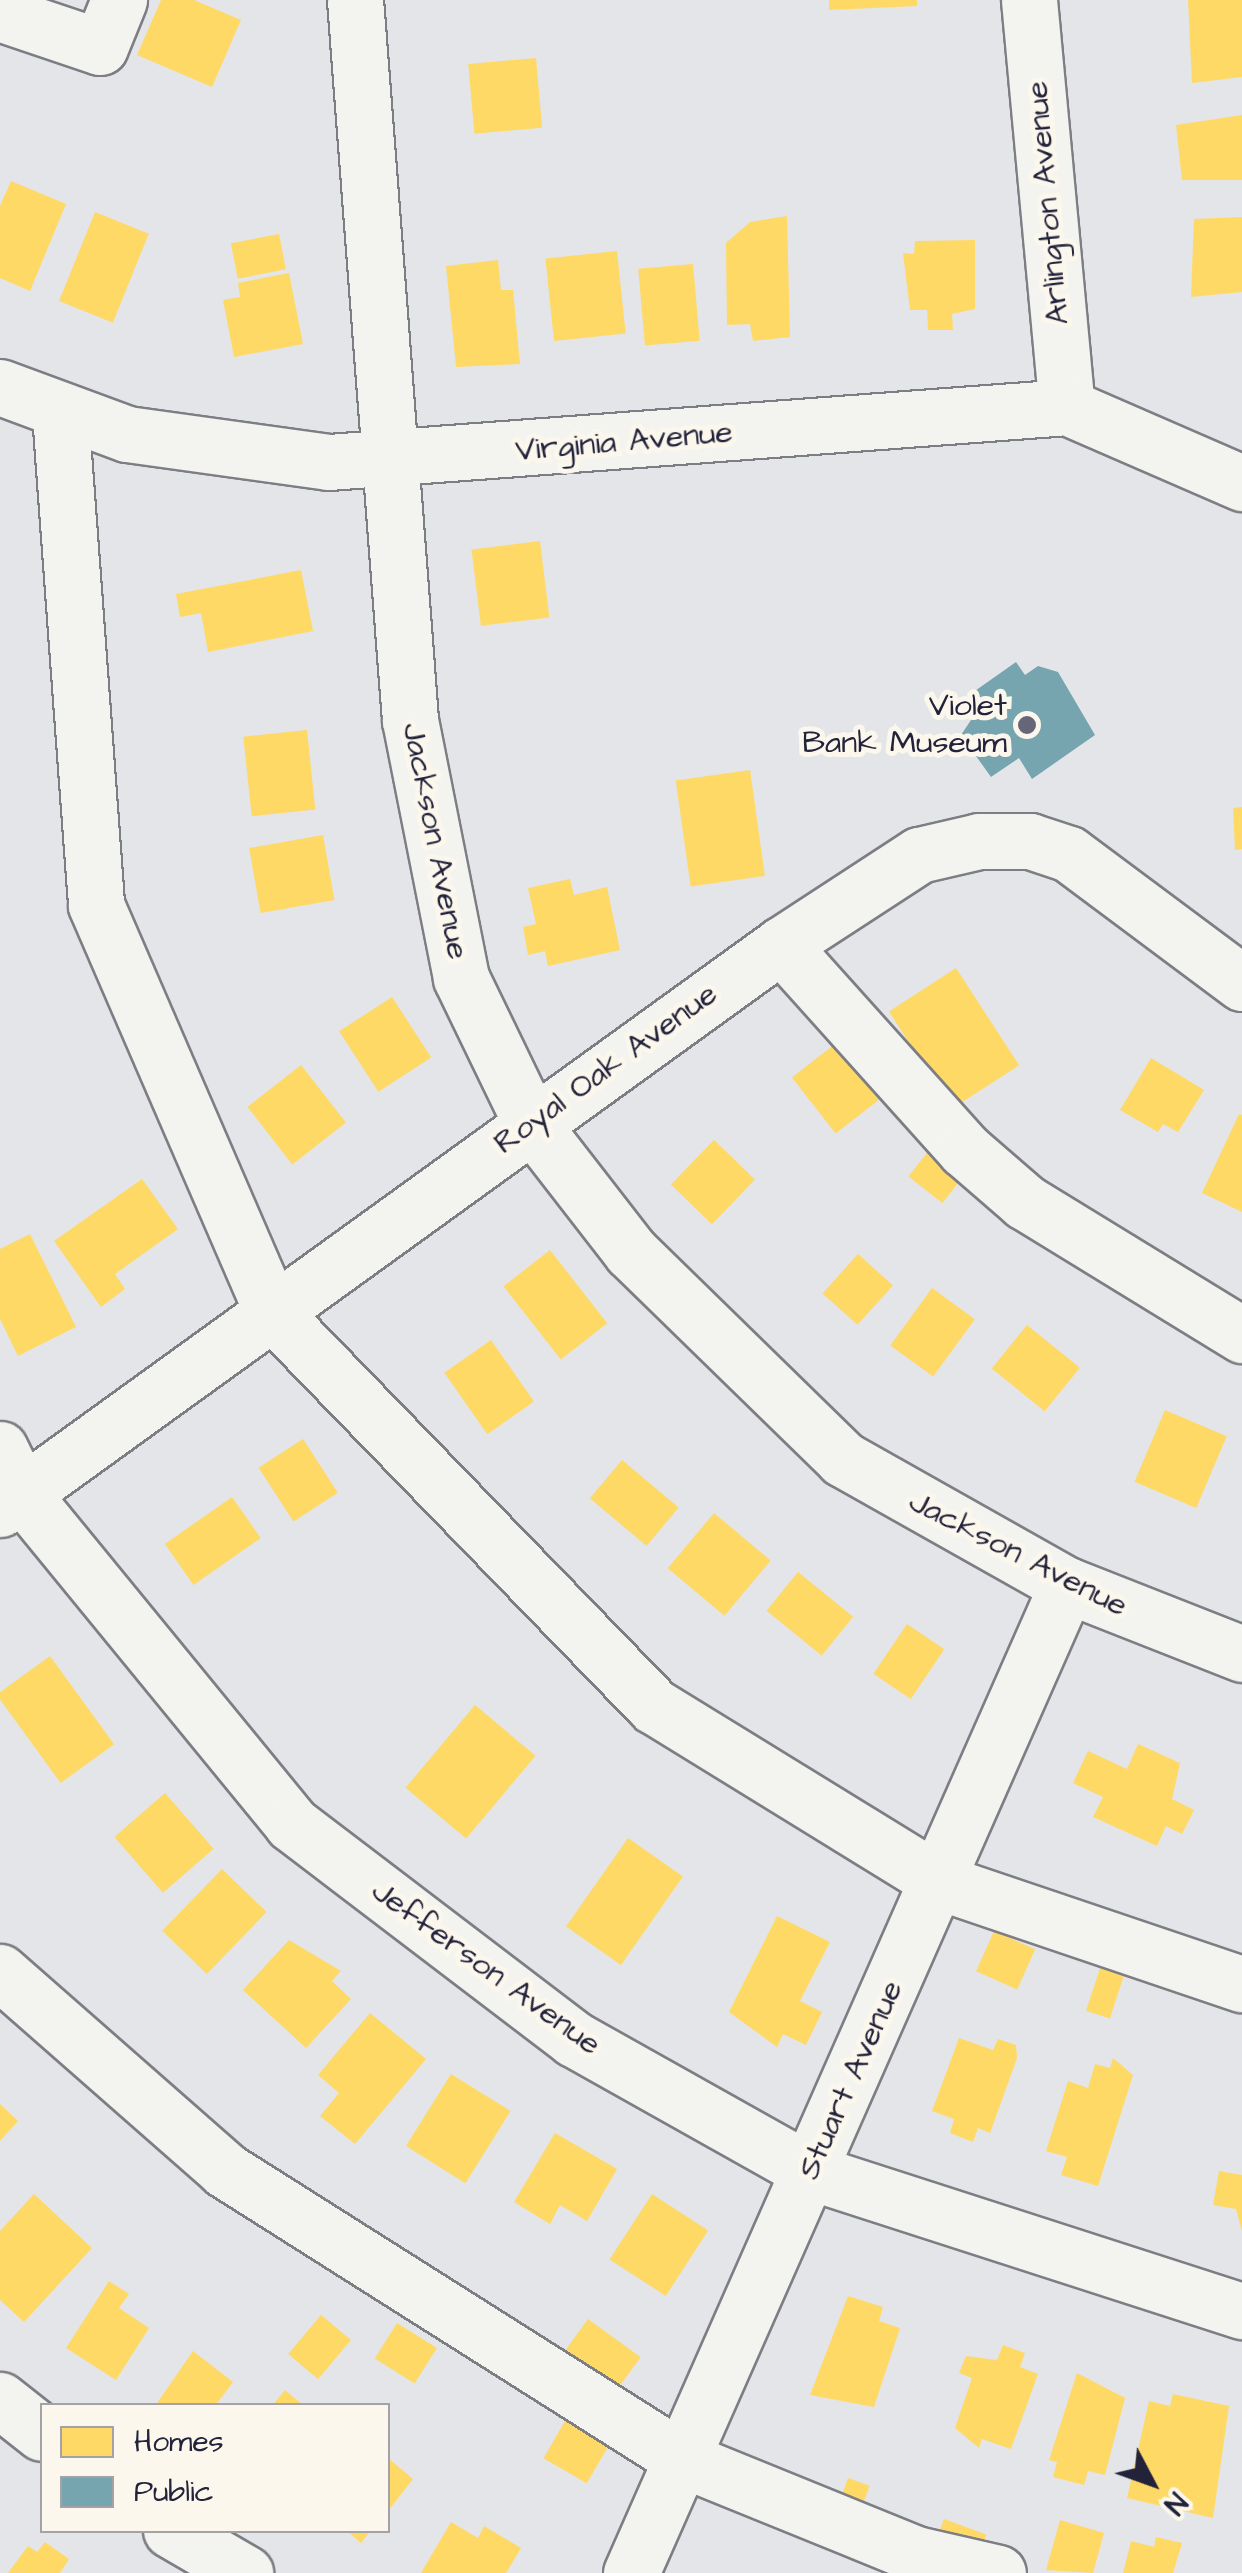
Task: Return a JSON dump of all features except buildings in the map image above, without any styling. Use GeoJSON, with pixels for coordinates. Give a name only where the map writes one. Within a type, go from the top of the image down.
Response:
{"type":"FeatureCollection","features":[{"type":"Feature","properties":{"kind":"street"},"geometry":{"type":"LineString","coordinates":[[2,18],[100,47],[119,0]]}},
{"type":"Feature","properties":{"kind":"street","name":"Jackson Avenue"},"geometry":{"type":"LineString","coordinates":[[354,0],[410,720],[439,884],[461,978],[531,1122],[631,1252],[843,1460],[950,1527],[1067,1585],[1242,1654]]}},
{"type":"Feature","properties":{"kind":"street","name":"Arlington Avenue"},"geometry":{"type":"LineString","coordinates":[[1029,0],[1066,407]]}},
{"type":"Feature","properties":{"kind":"street","name":"Virginia Avenue"},"geometry":{"type":"LineString","coordinates":[[0,387],[60,413],[208,449],[387,460],[1066,407],[1242,482]]}},
{"type":"Feature","properties":{"kind":"street"},"geometry":{"type":"LineString","coordinates":[[60,413],[96,904],[272,1312],[654,1706],[940,1882],[1242,1984]]}},
{"type":"Feature","properties":{"kind":"street","name":"Royal Oak Avenue"},"geometry":{"type":"LineString","coordinates":[[7,1484],[272,1312],[780,944],[919,856],[1030,841],[1114,880],[1242,983]]}},
{"type":"Feature","properties":{"kind":"street"},"geometry":{"type":"LineString","coordinates":[[780,944],[965,1150],[1025,1202],[1242,1335]]}},
{"type":"Feature","properties":{"kind":"street","name":"Jefferson Avenue"},"geometry":{"type":"LineString","coordinates":[[7,1484],[292,1824],[574,2038],[810,2172],[1242,2311]]}},
{"type":"Feature","properties":{"kind":"street","name":"Stuart Avenue"},"geometry":{"type":"LineString","coordinates":[[631,2573],[940,1882],[1067,1585]]}},
{"type":"Feature","properties":{"kind":"street"},"geometry":{"type":"LineString","coordinates":[[0,1972],[225,2170],[682,2459],[916,2554],[998,2573]]}},
{"type":"Feature","properties":{"kind":"street"},"geometry":{"type":"LineString","coordinates":[[0,2400],[40,2431]]}},
{"type":"Feature","properties":{"kind":"street"},"geometry":{"type":"LineString","coordinates":[[176,2533],[245,2573]]}},
{"type":"Feature","properties":{"kind":"place","name":"Violet Bank Museum"},"geometry":{"type":"Point","coordinates":[1027,725]}}]}
